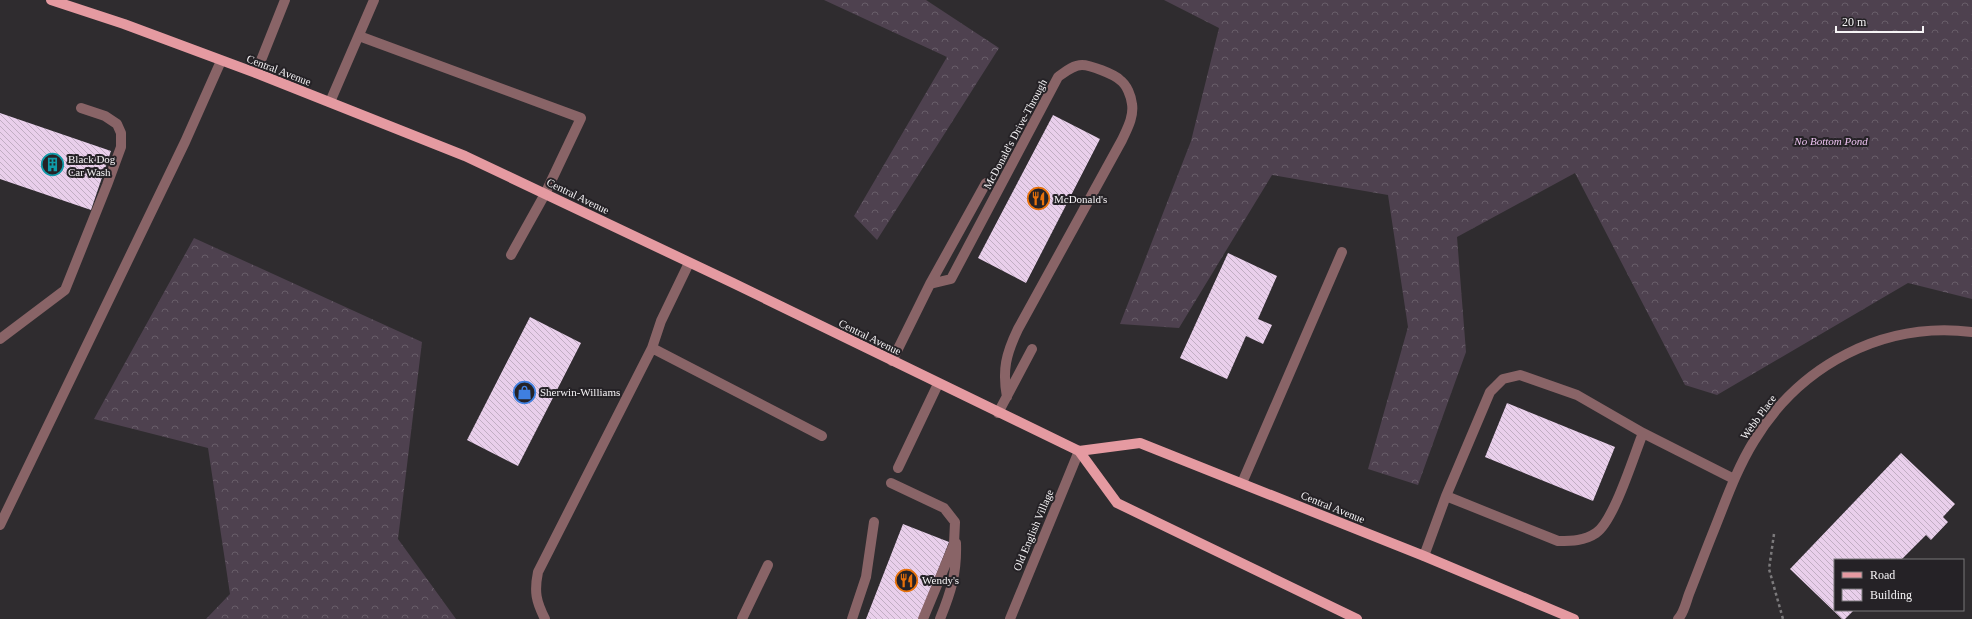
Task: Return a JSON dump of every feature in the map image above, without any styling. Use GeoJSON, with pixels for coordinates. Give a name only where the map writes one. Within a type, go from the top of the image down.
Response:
{"type":"FeatureCollection","features":[{"type":"Feature","properties":{"kind":"main road","name":"Central Avenue"},"geometry":{"type":"LineString","coordinates":[[52,0],[69,3],[256,73],[465,156],[1079,451],[1117,503],[1357,619]]}},
{"type":"Feature","properties":{"kind":"main road","name":"Central Avenue"},"geometry":{"type":"LineString","coordinates":[[1079,451],[1140,443],[1424,556],[1574,619]]}},
{"type":"Feature","properties":{"kind":"street"},"geometry":{"type":"LineString","coordinates":[[256,73],[285,0]]}},
{"type":"Feature","properties":{"kind":"street"},"geometry":{"type":"LineString","coordinates":[[330,102],[374,0]]}},
{"type":"Feature","properties":{"kind":"street"},"geometry":{"type":"LineString","coordinates":[[358,36],[581,118],[545,194],[511,255]]}},
{"type":"Feature","properties":{"kind":"street"},"geometry":{"type":"LineString","coordinates":[[0,526],[185,142],[221,61]]}},
{"type":"Feature","properties":{"kind":"street","name":"McDonald's Drive-Through"},"geometry":{"type":"LineString","coordinates":[[930,284],[951,279],[1058,77],[1072,67],[1082,65],[1120,79],[1128,90],[1132,105],[1132,118],[1122,140],[1018,329],[1007,352],[1004,383],[1007,397]]}},
{"type":"Feature","properties":{"kind":"street"},"geometry":{"type":"LineString","coordinates":[[0,339],[64,290],[110,178],[121,147],[121,133],[117,124],[105,116],[81,108]]}},
{"type":"Feature","properties":{"kind":"street"},"geometry":{"type":"LineString","coordinates":[[892,361],[930,284],[986,183]]}},
{"type":"Feature","properties":{"kind":"street"},"geometry":{"type":"LineString","coordinates":[[1242,483],[1342,252]]}},
{"type":"Feature","properties":{"kind":"street"},"geometry":{"type":"LineString","coordinates":[[545,619],[538,605],[535,589],[538,572],[652,348],[661,321],[689,263]]}},
{"type":"Feature","properties":{"kind":"street","name":"Webb Place"},"geometry":{"type":"LineString","coordinates":[[1679,618],[1734,479],[1754,441],[1776,409],[1797,387],[1821,368],[1852,351],[1888,338],[1928,331],[1972,332]]}},
{"type":"Feature","properties":{"kind":"street"},"geometry":{"type":"LineString","coordinates":[[652,348],[822,436]]}},
{"type":"Feature","properties":{"kind":"street"},"geometry":{"type":"LineString","coordinates":[[998,413],[1032,349]]}},
{"type":"Feature","properties":{"kind":"street"},"geometry":{"type":"LineString","coordinates":[[1424,556],[1446,496],[1483,407],[1490,392],[1503,379],[1520,375],[1577,395],[1643,433],[1734,479]]}},
{"type":"Feature","properties":{"kind":"street"},"geometry":{"type":"LineString","coordinates":[[898,468],[938,384]]}},
{"type":"Feature","properties":{"kind":"street"},"geometry":{"type":"LineString","coordinates":[[1446,496],[1558,541],[1578,542],[1597,532],[1608,518],[1643,433]]}},
{"type":"Feature","properties":{"kind":"street","name":"Old English Village"},"geometry":{"type":"LineString","coordinates":[[1010,619],[1079,451]]}},
{"type":"Feature","properties":{"kind":"street"},"geometry":{"type":"LineString","coordinates":[[891,483],[944,508],[955,522],[957,562],[953,585],[940,619]]}},
{"type":"Feature","properties":{"kind":"street"},"geometry":{"type":"LineString","coordinates":[[852,619],[866,576],[874,522]]}},
{"type":"Feature","properties":{"kind":"street"},"geometry":{"type":"LineString","coordinates":[[923,619],[954,544],[956,533]]}},
{"type":"Feature","properties":{"kind":"street"},"geometry":{"type":"LineString","coordinates":[[742,619],[768,565]]}},
{"type":"Feature","properties":{"kind":"path"},"geometry":{"type":"LineString","coordinates":[[1774,534],[1769,569],[1783,619]]}},
{"type":"Feature","properties":{"kind":"green space"},"geometry":{"type":"Polygon","coordinates":[[[824,0],[926,0],[999,48],[877,240],[854,216],[947,57],[824,0]]]}},
{"type":"Feature","properties":{"kind":"green space","name":"No Bottom Pond"},"geometry":{"type":"Polygon","coordinates":[[[1164,0],[1972,0],[1972,299],[1908,283],[1717,395],[1685,385],[1575,173],[1457,237],[1466,352],[1418,485],[1368,469],[1408,327],[1388,195],[1272,175],[1179,328],[1120,324],[1191,141],[1219,28],[1164,0]]]}},
{"type":"Feature","properties":{"kind":"green space"},"geometry":{"type":"Polygon","coordinates":[[[194,238],[422,342],[398,539],[456,619],[206,619],[230,594],[208,448],[94,419],[194,238]]]}},
{"type":"Feature","properties":{"kind":"building","name":"Black Dog Car Wash"},"geometry":{"type":"Polygon","coordinates":[[[0,113],[111,151],[91,210],[0,179],[0,113]]]}},
{"type":"Feature","properties":{"kind":"building","name":"McDonald's"},"geometry":{"type":"Polygon","coordinates":[[[1053,115],[1100,139],[1026,283],[978,258],[1053,115]]]}},
{"type":"Feature","properties":{"kind":"building"},"geometry":{"type":"Polygon","coordinates":[[[1228,253],[1277,276],[1258,319],[1272,325],[1263,344],[1246,336],[1227,379],[1180,358],[1228,253]]]}},
{"type":"Feature","properties":{"kind":"building","name":"Sherwin-Williams"},"geometry":{"type":"Polygon","coordinates":[[[530,317],[581,343],[518,466],[467,440],[530,317]]]}},
{"type":"Feature","properties":{"kind":"building"},"geometry":{"type":"Polygon","coordinates":[[[1507,403],[1615,447],[1593,501],[1485,457],[1507,403]]]}},
{"type":"Feature","properties":{"kind":"building"},"geometry":{"type":"Polygon","coordinates":[[[1901,453],[1955,504],[1943,517],[1948,522],[1931,540],[1926,535],[1902,559],[1834,559],[1834,611],[1853,611],[1845,619],[1842,619],[1790,569],[1901,453]]]}},
{"type":"Feature","properties":{"kind":"building","name":"Wendy's"},"geometry":{"type":"Polygon","coordinates":[[[903,524],[949,542],[919,619],[866,619],[903,524]]]}},
{"type":"Feature","properties":{"kind":"place","name":"Black Dog Car Wash"},"geometry":{"type":"Point","coordinates":[53,165]}},
{"type":"Feature","properties":{"kind":"place","name":"McDonald's"},"geometry":{"type":"Point","coordinates":[1039,199]}},
{"type":"Feature","properties":{"kind":"place","name":"Sherwin-Williams"},"geometry":{"type":"Point","coordinates":[524,392]}},
{"type":"Feature","properties":{"kind":"place","name":"Wendy's"},"geometry":{"type":"Point","coordinates":[907,580]}}]}
